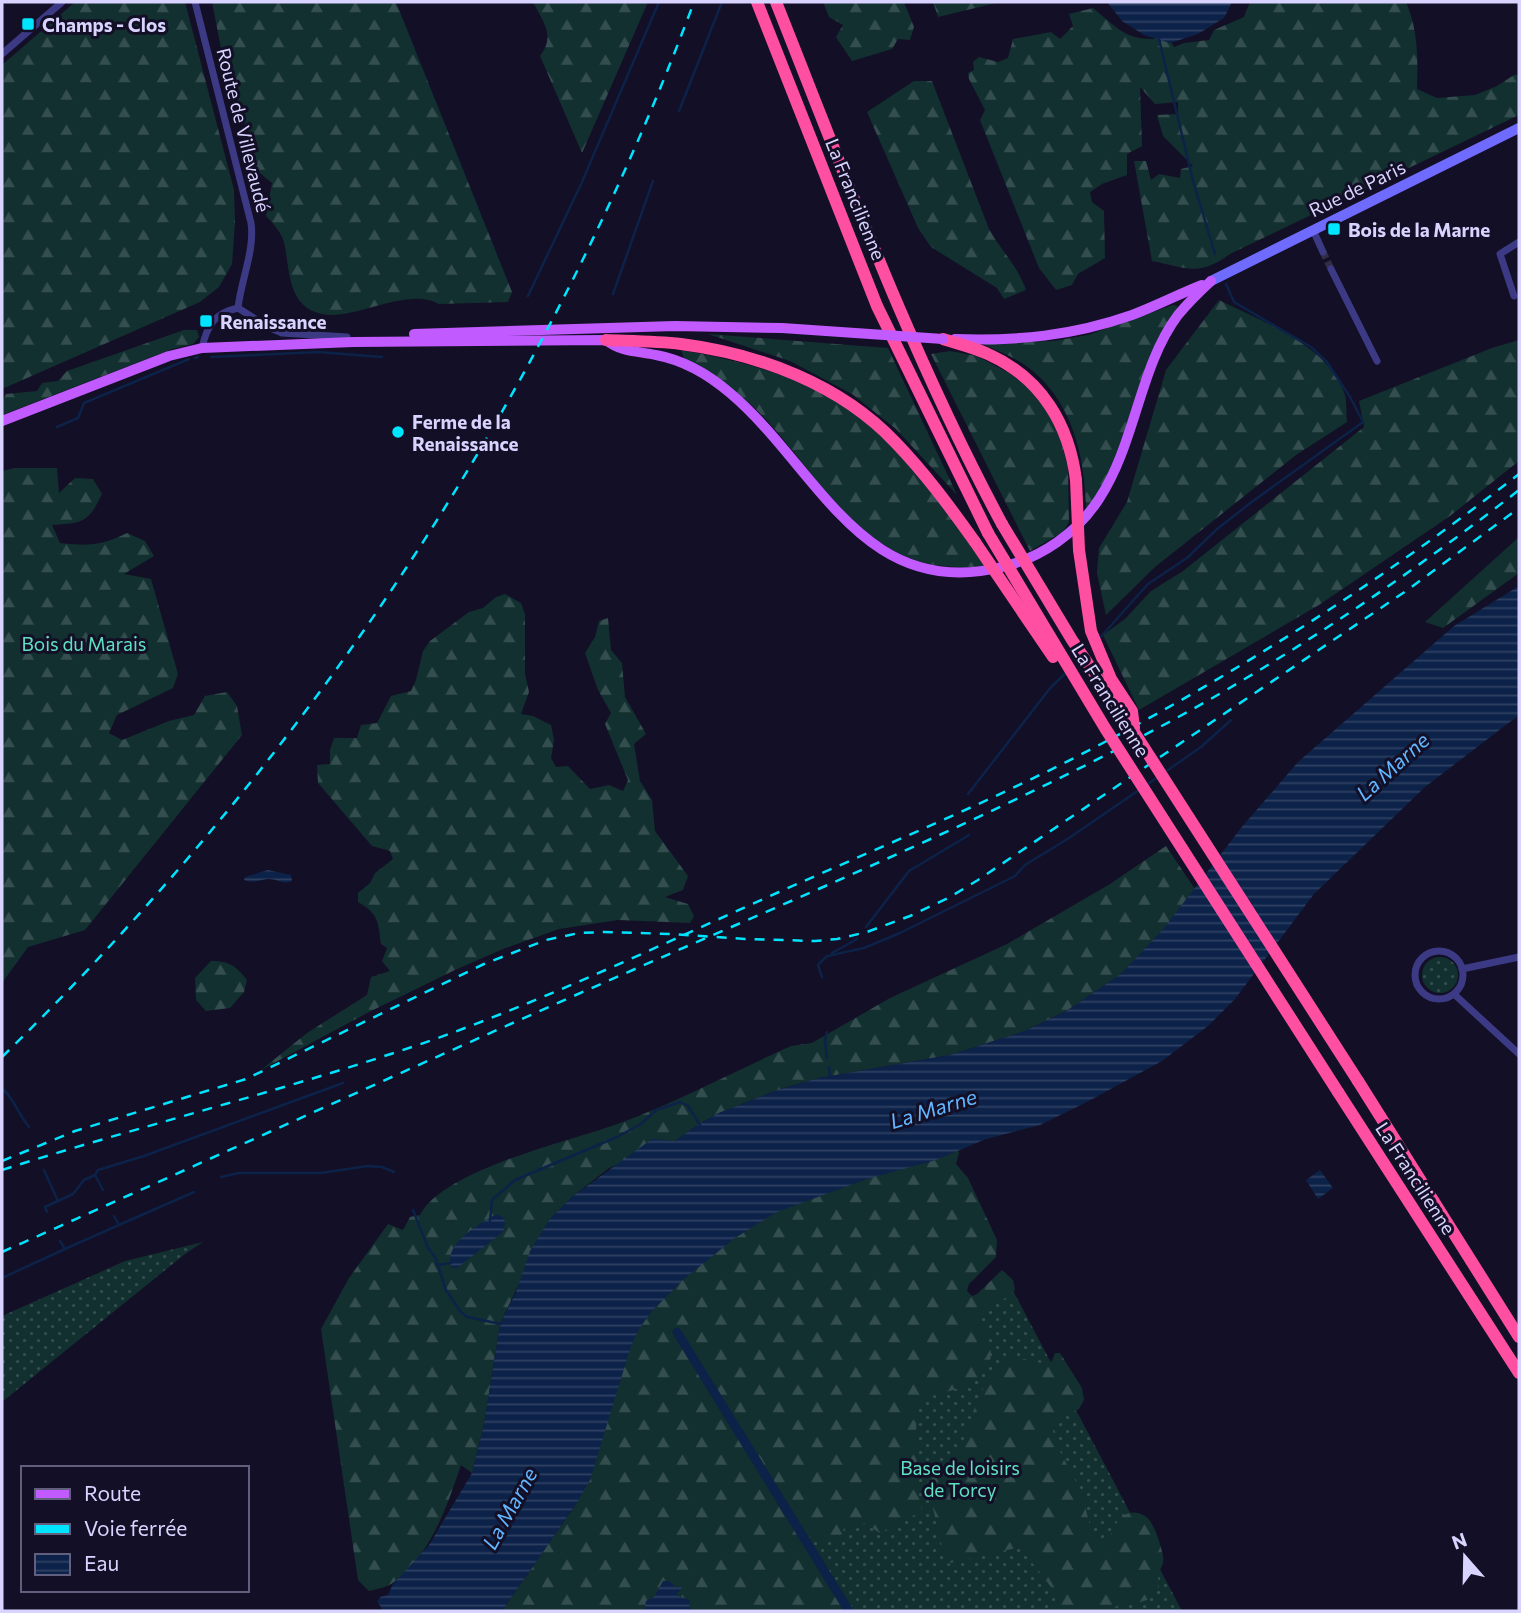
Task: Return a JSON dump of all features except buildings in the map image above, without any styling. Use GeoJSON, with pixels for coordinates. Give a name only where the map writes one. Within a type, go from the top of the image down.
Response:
{"type":"FeatureCollection","features":[{"type":"Feature","properties":{"kind":"highway","name":"La Francilienne"},"geometry":{"type":"LineString","coordinates":[[757,2],[877,306],[988,533],[1068,667],[1519,1373]]}},
{"type":"Feature","properties":{"kind":"highway","name":"La Francilienne"},"geometry":{"type":"LineString","coordinates":[[776,2],[919,355],[967,458],[1002,524],[1065,629],[1134,732],[1519,1336]]}},
{"type":"Feature","properties":{"kind":"highway"},"geometry":{"type":"LineString","coordinates":[[943,339],[990,355],[1030,380],[1049,403],[1064,430],[1076,480],[1079,550],[1091,631],[1111,679],[1132,711],[1134,732]]}},
{"type":"Feature","properties":{"kind":"highway"},"geometry":{"type":"LineString","coordinates":[[606,340],[679,344],[727,352],[764,362],[800,376],[873,421],[894,440],[944,500],[975,541],[1054,659],[1068,667]]}},
{"type":"Feature","properties":{"kind":"main road","name":"Rue de Paris"},"geometry":{"type":"LineString","coordinates":[[1211,281],[1519,128]]}},
{"type":"Feature","properties":{"kind":"main road"},"geometry":{"type":"LineString","coordinates":[[2,421],[169,356],[219,344],[662,326],[782,328],[943,339],[1037,338],[1071,332],[1134,314],[1211,281]]}},
{"type":"Feature","properties":{"kind":"main road"},"geometry":{"type":"LineString","coordinates":[[202,348],[353,342],[606,340],[617,349],[679,361],[729,392],[776,439],[855,531],[881,550],[907,564],[959,573],[987,571],[1015,564],[1074,530],[1099,500],[1119,463],[1163,343],[1177,317],[1211,281]]}},
{"type":"Feature","properties":{"kind":"street"},"geometry":{"type":"LineString","coordinates":[[2,54],[62,2]]}},
{"type":"Feature","properties":{"kind":"street","name":"Route de Villevaudé"},"geometry":{"type":"LineString","coordinates":[[195,2],[253,235],[238,308]]}},
{"type":"Feature","properties":{"kind":"street"},"geometry":{"type":"LineString","coordinates":[[1312,230],[1323,252]]}},
{"type":"Feature","properties":{"kind":"street"},"geometry":{"type":"LineString","coordinates":[[1514,296],[1500,254],[1519,242]]}},
{"type":"Feature","properties":{"kind":"street"},"geometry":{"type":"LineString","coordinates":[[1331,269],[1377,361]]}},
{"type":"Feature","properties":{"kind":"street"},"geometry":{"type":"LineString","coordinates":[[202,348],[211,322],[225,311],[238,308],[282,333],[347,337]]}},
{"type":"Feature","properties":{"kind":"street"},"geometry":{"type":"LineString","coordinates":[[1446,952],[1454,956],[1462,970],[1462,983],[1454,994],[1439,999],[1424,994],[1416,980],[1418,964],[1430,953],[1446,952]]}},
{"type":"Feature","properties":{"kind":"street"},"geometry":{"type":"LineString","coordinates":[[1462,970],[1519,957]]}},
{"type":"Feature","properties":{"kind":"street"},"geometry":{"type":"LineString","coordinates":[[1454,994],[1519,1055]]}},
{"type":"Feature","properties":{"kind":"green space"},"geometry":{"type":"Polygon","coordinates":[[[75,2],[185,2],[234,190],[232,264],[219,287],[200,302],[2,389],[2,65],[75,2]]]}},
{"type":"Feature","properties":{"kind":"green space"},"geometry":{"type":"Polygon","coordinates":[[[212,2],[396,2],[512,292],[508,302],[439,304],[412,299],[335,315],[322,314],[302,304],[292,286],[283,238],[266,216],[272,183],[249,164],[244,119],[223,59],[212,2]]]}},
{"type":"Feature","properties":{"kind":"green space"},"geometry":{"type":"Polygon","coordinates":[[[533,2],[648,2],[582,153],[540,56],[545,49],[547,35],[533,2]]]}},
{"type":"Feature","properties":{"kind":"green space"},"geometry":{"type":"Polygon","coordinates":[[[823,2],[904,2],[914,27],[910,40],[898,39],[892,49],[852,61],[836,37],[843,25],[829,17],[823,2]]]}},
{"type":"Feature","properties":{"kind":"green space"},"geometry":{"type":"Polygon","coordinates":[[[933,2],[1000,2],[938,17],[933,2]]]}},
{"type":"Feature","properties":{"kind":"green space"},"geometry":{"type":"Polygon","coordinates":[[[1250,2],[1406,2],[1415,33],[1417,89],[1437,98],[1475,95],[1519,75],[1519,115],[1210,266],[1193,269],[1152,261],[1134,161],[1146,161],[1151,180],[1159,174],[1180,178],[1181,169],[1193,166],[1163,136],[1157,115],[1178,114],[1178,102],[1155,104],[1140,87],[1142,146],[1127,154],[1127,175],[1102,184],[1090,192],[1092,202],[1104,211],[1105,258],[1078,274],[1072,285],[1056,290],[1039,268],[980,120],[985,110],[968,73],[974,70],[973,62],[979,57],[998,62],[1008,58],[1013,39],[1051,32],[1060,39],[1073,26],[1069,14],[1093,8],[1119,30],[1135,37],[1169,38],[1174,47],[1209,40],[1214,30],[1244,17],[1250,2]]]}},
{"type":"Feature","properties":{"kind":"green space"},"geometry":{"type":"Polygon","coordinates":[[[914,81],[932,81],[989,229],[1019,273],[1026,290],[1004,299],[997,288],[931,247],[918,228],[867,112],[914,81]]]}},
{"type":"Feature","properties":{"kind":"green space"},"geometry":{"type":"Polygon","coordinates":[[[1219,300],[1292,337],[1324,362],[1337,377],[1345,395],[1347,422],[1296,455],[1155,567],[1106,615],[1097,573],[1099,548],[1127,502],[1166,370],[1219,300]]]}},
{"type":"Feature","properties":{"kind":"green space"},"geometry":{"type":"Polygon","coordinates":[[[1173,305],[1178,306],[1147,365],[1119,451],[1110,472],[1086,510],[1079,449],[1065,411],[1041,378],[1025,365],[981,343],[1054,341],[1088,335],[1173,305]]]}},
{"type":"Feature","properties":{"kind":"green space"},"geometry":{"type":"Polygon","coordinates":[[[184,330],[197,330],[199,337],[193,344],[172,349],[2,415],[2,402],[6,394],[37,391],[42,383],[58,381],[67,371],[184,330]]]}},
{"type":"Feature","properties":{"kind":"green space"},"geometry":{"type":"Polygon","coordinates":[[[708,334],[888,348],[957,495],[896,429],[852,394],[790,361],[708,334]]]}},
{"type":"Feature","properties":{"kind":"green space"},"geometry":{"type":"Polygon","coordinates":[[[1519,340],[1519,461],[1450,516],[1319,605],[1139,710],[1103,635],[1125,619],[1151,591],[1183,571],[1364,427],[1359,401],[1492,348],[1519,340]]]}},
{"type":"Feature","properties":{"kind":"green space"},"geometry":{"type":"Polygon","coordinates":[[[681,350],[782,375],[820,392],[861,417],[902,455],[921,477],[989,567],[925,563],[900,554],[878,541],[839,506],[763,416],[731,389],[684,358],[681,350]]]}},
{"type":"Feature","properties":{"kind":"green space"},"geometry":{"type":"Polygon","coordinates":[[[950,351],[977,356],[1009,373],[1039,396],[1060,437],[1068,468],[1069,522],[1063,532],[1030,551],[931,354],[950,351]]]}},
{"type":"Feature","properties":{"kind":"green space","name":"Bois du Marais"},"geometry":{"type":"Polygon","coordinates":[[[15,468],[57,468],[59,493],[75,478],[93,479],[102,494],[93,511],[83,520],[52,525],[60,543],[94,544],[127,533],[145,541],[154,556],[124,574],[151,579],[178,674],[173,688],[117,715],[109,733],[122,740],[169,721],[194,715],[205,696],[227,692],[237,706],[242,735],[85,930],[28,947],[2,983],[2,471],[15,468]]]}},
{"type":"Feature","properties":{"kind":"green space"},"geometry":{"type":"Polygon","coordinates":[[[1519,537],[1519,573],[1443,628],[1425,622],[1519,537]]]}},
{"type":"Feature","properties":{"kind":"green space"},"geometry":{"type":"Polygon","coordinates":[[[505,594],[521,603],[525,614],[525,674],[529,692],[521,714],[533,716],[551,725],[554,740],[551,758],[556,767],[568,766],[590,789],[609,785],[623,791],[628,780],[605,724],[611,713],[598,690],[585,653],[595,637],[599,621],[608,618],[611,650],[622,663],[625,697],[646,734],[634,744],[640,781],[652,800],[655,831],[688,876],[683,890],[665,897],[688,904],[694,916],[690,923],[618,920],[559,929],[455,970],[261,1070],[307,1033],[367,995],[371,977],[390,971],[382,961],[387,948],[381,944],[376,919],[358,902],[358,893],[370,883],[375,873],[393,859],[390,851],[372,846],[318,783],[317,765],[330,764],[330,750],[334,738],[357,738],[361,725],[377,723],[391,696],[411,691],[423,651],[430,641],[469,612],[483,608],[496,597],[505,594]]]}},
{"type":"Feature","properties":{"kind":"green space"},"geometry":{"type":"Polygon","coordinates":[[[1166,846],[1195,889],[1165,928],[1121,974],[1068,1010],[1025,1031],[950,1055],[819,1078],[777,1090],[719,1113],[675,1141],[609,1168],[573,1196],[549,1220],[500,1324],[484,1424],[472,1473],[461,1465],[436,1529],[407,1570],[392,1584],[369,1591],[358,1580],[321,1329],[349,1278],[388,1224],[403,1230],[410,1217],[420,1215],[434,1199],[481,1170],[641,1115],[791,1046],[812,1043],[890,998],[1007,944],[1110,884],[1166,846]]]}},
{"type":"Feature","properties":{"kind":"green space"},"geometry":{"type":"Polygon","coordinates":[[[1440,957],[1453,962],[1458,975],[1453,988],[1440,993],[1427,988],[1422,975],[1427,962],[1440,957]]]}},
{"type":"Feature","properties":{"kind":"green space"},"geometry":{"type":"Polygon","coordinates":[[[211,961],[232,965],[247,980],[244,992],[230,1008],[206,1011],[196,1000],[195,978],[211,961]]]}},
{"type":"Feature","properties":{"kind":"green space"},"geometry":{"type":"Polygon","coordinates":[[[957,1147],[959,1153],[956,1164],[968,1178],[997,1240],[996,1257],[969,1284],[967,1291],[972,1296],[977,1294],[1002,1270],[1013,1280],[1015,1290],[981,1316],[991,1355],[990,1360],[984,1363],[980,1375],[971,1385],[921,1399],[916,1408],[917,1486],[922,1511],[880,1533],[864,1523],[844,1528],[840,1539],[822,1540],[813,1534],[806,1540],[849,1611],[692,1611],[687,1599],[682,1599],[682,1589],[671,1583],[650,1600],[644,1611],[502,1611],[576,1504],[640,1317],[741,1226],[957,1147]]]}},
{"type":"Feature","properties":{"kind":"green space"},"geometry":{"type":"Polygon","coordinates":[[[203,1242],[2,1402],[2,1316],[125,1261],[203,1242]]]}},
{"type":"Feature","properties":{"kind":"green space","name":"Base de loisirs de Torcy"},"geometry":{"type":"Polygon","coordinates":[[[1010,1285],[1182,1611],[502,1611],[740,1422],[1010,1285]]]}},
{"type":"Feature","properties":{"kind":"green space"},"geometry":{"type":"Polygon","coordinates":[[[1055,1353],[1060,1353],[1082,1388],[1084,1400],[1079,1409],[1052,1423],[1059,1448],[1079,1488],[1096,1541],[1105,1542],[1110,1539],[1118,1521],[1127,1514],[1138,1513],[1151,1523],[1159,1540],[1163,1561],[1158,1574],[1159,1588],[1150,1599],[1131,1605],[1121,1604],[1107,1611],[1056,1611],[1058,1596],[1020,1547],[946,1564],[927,1482],[957,1459],[989,1375],[1006,1357],[1046,1363],[1052,1361],[1055,1353]]]}},
{"type":"Feature","properties":{"kind":"water"},"geometry":{"type":"Polygon","coordinates":[[[1107,2],[1232,2],[1224,18],[1198,34],[1170,43],[1144,35],[1122,21],[1107,2]]]}},
{"type":"Feature","properties":{"kind":"water","name":"La Marne"},"geometry":{"type":"Polygon","coordinates":[[[1519,586],[1519,715],[1425,787],[1314,894],[1235,999],[1208,1026],[1162,1061],[1040,1125],[986,1139],[936,1160],[867,1179],[777,1212],[735,1238],[684,1279],[652,1311],[639,1329],[631,1346],[590,1480],[502,1611],[381,1611],[377,1602],[380,1597],[388,1595],[393,1584],[429,1545],[472,1473],[484,1424],[500,1324],[516,1292],[530,1251],[549,1220],[573,1196],[652,1139],[675,1141],[719,1113],[777,1090],[819,1078],[950,1055],[1025,1031],[1068,1010],[1121,974],[1164,928],[1241,828],[1298,762],[1454,626],[1519,586]]]}},
{"type":"Feature","properties":{"kind":"water"},"geometry":{"type":"Polygon","coordinates":[[[268,870],[291,875],[292,881],[244,880],[245,877],[268,870]]]}},
{"type":"Feature","properties":{"kind":"water"},"geometry":{"type":"Polygon","coordinates":[[[1320,1170],[1333,1188],[1318,1199],[1306,1180],[1320,1170]]]}},
{"type":"Feature","properties":{"kind":"water"},"geometry":{"type":"Polygon","coordinates":[[[497,1214],[504,1218],[503,1232],[457,1268],[452,1268],[450,1259],[457,1243],[472,1229],[497,1214]]]}},
{"type":"Feature","properties":{"kind":"water"},"geometry":{"type":"Polygon","coordinates":[[[663,1581],[669,1581],[677,1588],[681,1586],[678,1596],[690,1600],[692,1611],[644,1611],[646,1601],[654,1597],[663,1581]]]}},
{"type":"Feature","properties":{"kind":"waterway"},"geometry":{"type":"LineString","coordinates":[[528,296],[582,182],[659,2]]}},
{"type":"Feature","properties":{"kind":"waterway"},"geometry":{"type":"LineString","coordinates":[[679,111],[722,2]]}},
{"type":"Feature","properties":{"kind":"waterway"},"geometry":{"type":"LineString","coordinates":[[1159,39],[1193,181],[1215,254]]}},
{"type":"Feature","properties":{"kind":"waterway"},"geometry":{"type":"LineString","coordinates":[[613,294],[653,181]]}},
{"type":"Feature","properties":{"kind":"waterway"},"geometry":{"type":"LineString","coordinates":[[1098,640],[1148,584],[1187,558],[1217,529],[1253,501],[1363,422],[1327,362],[1311,347],[1234,302],[1226,284]]}},
{"type":"Feature","properties":{"kind":"waterway"},"geometry":{"type":"LineString","coordinates":[[211,357],[318,352],[382,357]]}},
{"type":"Feature","properties":{"kind":"waterway"},"geometry":{"type":"LineString","coordinates":[[57,427],[78,418],[84,403],[189,359]]}},
{"type":"Feature","properties":{"kind":"waterway"},"geometry":{"type":"LineString","coordinates":[[968,794],[1051,687],[1067,672]]}},
{"type":"Feature","properties":{"kind":"waterway"},"geometry":{"type":"LineString","coordinates":[[1165,772],[1201,747],[1231,720]]}},
{"type":"Feature","properties":{"kind":"waterway"},"geometry":{"type":"LineString","coordinates":[[1148,784],[1159,776]]}},
{"type":"Feature","properties":{"kind":"waterway"},"geometry":{"type":"LineString","coordinates":[[827,956],[864,948],[900,933],[1015,876],[1025,865],[1139,790]]}},
{"type":"Feature","properties":{"kind":"waterway"},"geometry":{"type":"LineString","coordinates":[[866,927],[909,871],[969,835]]}},
{"type":"Feature","properties":{"kind":"waterway"},"geometry":{"type":"LineString","coordinates":[[832,953],[857,939]]}},
{"type":"Feature","properties":{"kind":"waterway"},"geometry":{"type":"LineString","coordinates":[[822,977],[818,965],[827,956]]}},
{"type":"Feature","properties":{"kind":"waterway"},"geometry":{"type":"LineString","coordinates":[[827,1032],[827,1058]]}},
{"type":"Feature","properties":{"kind":"waterway"},"geometry":{"type":"LineString","coordinates":[[829,1067],[830,1077]]}},
{"type":"Feature","properties":{"kind":"waterway"},"geometry":{"type":"LineString","coordinates":[[95,1175],[98,1170],[144,1156],[343,1083]]}},
{"type":"Feature","properties":{"kind":"waterway"},"geometry":{"type":"LineString","coordinates":[[4,1090],[29,1127]]}},
{"type":"Feature","properties":{"kind":"waterway"},"geometry":{"type":"LineString","coordinates":[[490,1221],[492,1200],[515,1180],[617,1137],[641,1124],[656,1110],[680,1102],[688,1106],[700,1125]]}},
{"type":"Feature","properties":{"kind":"waterway"},"geometry":{"type":"LineString","coordinates":[[221,1177],[239,1173],[321,1173],[368,1166],[382,1167],[394,1172]]}},
{"type":"Feature","properties":{"kind":"waterway"},"geometry":{"type":"LineString","coordinates":[[44,1170],[58,1201]]}},
{"type":"Feature","properties":{"kind":"waterway"},"geometry":{"type":"LineString","coordinates":[[47,1212],[45,1207],[73,1194],[84,1180],[95,1175],[103,1190]]}},
{"type":"Feature","properties":{"kind":"waterway"},"geometry":{"type":"LineString","coordinates":[[114,1216],[119,1225],[194,1192]]}},
{"type":"Feature","properties":{"kind":"waterway"},"geometry":{"type":"LineString","coordinates":[[413,1210],[428,1248],[435,1257],[446,1290],[460,1311],[467,1317],[501,1324]]}},
{"type":"Feature","properties":{"kind":"waterway"},"geometry":{"type":"LineString","coordinates":[[60,1241],[65,1249],[119,1225]]}},
{"type":"Feature","properties":{"kind":"waterway"},"geometry":{"type":"LineString","coordinates":[[2,1278],[65,1249]]}},
{"type":"Feature","properties":{"kind":"waterway"},"geometry":{"type":"LineString","coordinates":[[438,1265],[451,1263]]}},
{"type":"Feature","properties":{"kind":"waterway"},"geometry":{"type":"LineString","coordinates":[[677,1332],[849,1611]]}},
{"type":"Feature","properties":{"kind":"tunnel"},"geometry":{"type":"LineString","coordinates":[[1323,252],[1331,269]]}},
{"type":"Feature","properties":{"kind":"railway"},"geometry":{"type":"LineString","coordinates":[[2,1057],[113,942],[218,823],[316,697],[406,567],[490,433],[566,293],[634,150],[694,2]]}},
{"type":"Feature","properties":{"kind":"railway"},"geometry":{"type":"LineString","coordinates":[[2,1170],[330,1073],[481,1022],[567,987],[982,802],[1101,744],[1264,651],[1368,584],[1519,474]]}},
{"type":"Feature","properties":{"kind":"railway"},"geometry":{"type":"LineString","coordinates":[[2,1252],[917,845],[1056,780],[1193,709],[1278,659],[1401,578],[1519,490]]}},
{"type":"Feature","properties":{"kind":"railway"},"geometry":{"type":"LineString","coordinates":[[2,1161],[75,1131],[246,1079],[484,964],[546,940],[579,933],[604,932],[815,941],[867,932],[910,916],[978,880],[1406,591],[1519,508]]}},
{"type":"Feature","properties":{"kind":"place","name":"Champs - Clos"},"geometry":{"type":"Point","coordinates":[28,24]}},
{"type":"Feature","properties":{"kind":"place","name":"Bois de la Marne"},"geometry":{"type":"Point","coordinates":[1334,229]}},
{"type":"Feature","properties":{"kind":"place","name":"Renaissance"},"geometry":{"type":"Point","coordinates":[206,321]}},
{"type":"Feature","properties":{"kind":"place","name":"Ferme de la Renaissance"},"geometry":{"type":"Point","coordinates":[398,432]}}]}
